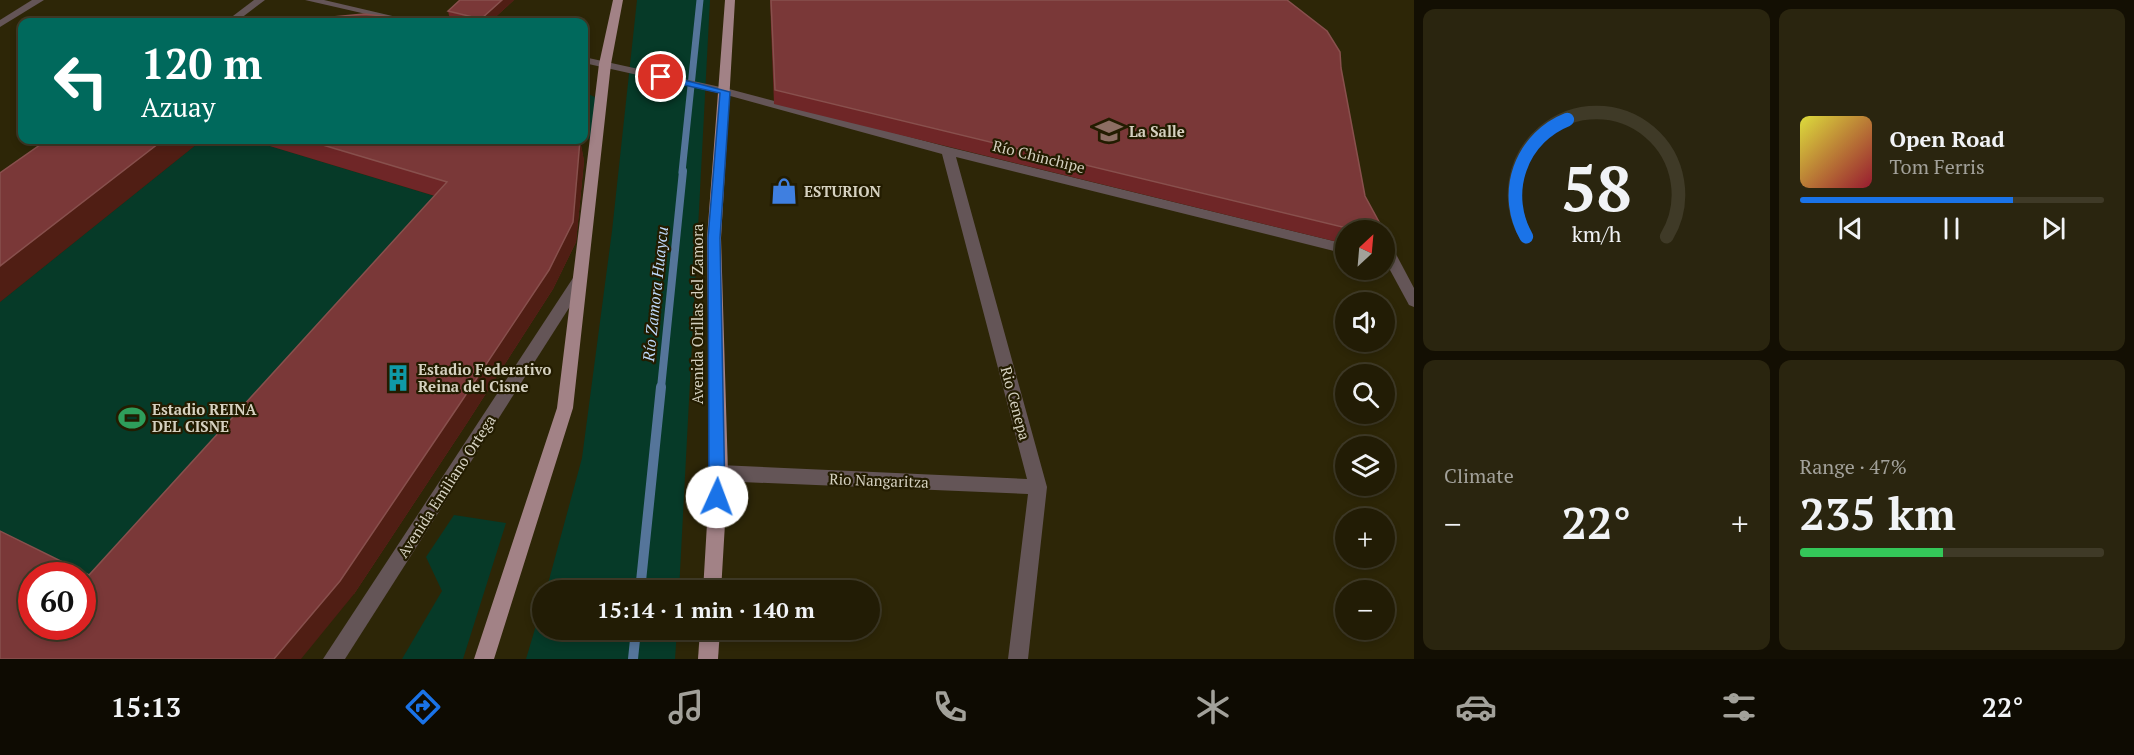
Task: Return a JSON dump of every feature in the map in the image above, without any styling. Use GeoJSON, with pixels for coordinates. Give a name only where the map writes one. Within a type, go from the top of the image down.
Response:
{"type":"FeatureCollection","features":[{"type":"Feature","properties":{"kind":"main road","name":"Avenida Emiliano Ortega"},"geometry":{"type":"LineString","coordinates":[[484,659],[565,408],[578,282],[613,66],[618,0]]}},
{"type":"Feature","properties":{"kind":"main road","name":"Avenida Orillas del Zamora"},"geometry":{"type":"LineString","coordinates":[[713,580],[719,473],[714,238],[730,0]]}},
{"type":"Feature","properties":{"kind":"main road"},"geometry":{"type":"LineString","coordinates":[[708,659],[709,640]]}},
{"type":"Feature","properties":{"kind":"street"},"geometry":{"type":"LineString","coordinates":[[0,24],[39,0]]}},
{"type":"Feature","properties":{"kind":"street"},"geometry":{"type":"LineString","coordinates":[[235,18],[260,0]]}},
{"type":"Feature","properties":{"kind":"street"},"geometry":{"type":"LineString","coordinates":[[310,0],[394,18]]}},
{"type":"Feature","properties":{"kind":"street","name":"Río Chinchipe"},"geometry":{"type":"LineString","coordinates":[[588,61],[701,86],[948,151],[1335,246]]}},
{"type":"Feature","properties":{"kind":"street","name":"Rio Cenepa"},"geometry":{"type":"LineString","coordinates":[[948,151],[1038,487],[1018,659]]}},
{"type":"Feature","properties":{"kind":"street"},"geometry":{"type":"LineString","coordinates":[[1395,270],[1414,301]]}},
{"type":"Feature","properties":{"kind":"street","name":"Avenida Emiliano Ortega"},"geometry":{"type":"LineString","coordinates":[[333,659],[578,282]]}},
{"type":"Feature","properties":{"kind":"street","name":"Rio Nangaritza"},"geometry":{"type":"LineString","coordinates":[[719,473],[1038,487]]}},
{"type":"Feature","properties":{"kind":"green space"},"geometry":{"type":"Polygon","coordinates":[[[637,0],[710,0],[680,580],[549,580],[582,458],[612,231],[637,0]]]}},
{"type":"Feature","properties":{"kind":"green space"},"geometry":{"type":"Polygon","coordinates":[[[588,94],[601,100],[590,139],[588,139],[588,94]]]}},
{"type":"Feature","properties":{"kind":"green space","name":"Estadio REINA DEL CISNE"},"geometry":{"type":"Polygon","coordinates":[[[197,144],[263,144],[454,202],[113,589],[96,581],[96,562],[58,562],[0,534],[0,302],[197,144]]]}},
{"type":"Feature","properties":{"kind":"green space"},"geometry":{"type":"Polygon","coordinates":[[[454,515],[506,523],[463,659],[402,659],[442,591],[426,557],[454,515]]]}},
{"type":"Feature","properties":{"kind":"green space"},"geometry":{"type":"Polygon","coordinates":[[[532,639],[676,640],[675,659],[526,659],[532,639]]]}},
{"type":"Feature","properties":{"kind":"building"},"geometry":{"type":"Polygon","coordinates":[[[460,0],[502,0],[482,18],[448,11],[460,0]]]}},
{"type":"Feature","properties":{"kind":"building","name":"La Salle"},"geometry":{"type":"Polygon","coordinates":[[[771,0],[1287,0],[1327,31],[1340,52],[1365,196],[1378,220],[1335,220],[1335,225],[775,90],[771,0]]]}},
{"type":"Feature","properties":{"kind":"building"},"geometry":{"type":"Polygon","coordinates":[[[364,14],[400,18],[322,18],[364,14]]]}},
{"type":"Feature","properties":{"kind":"building"},"geometry":{"type":"Polygon","coordinates":[[[41,144],[158,144],[0,266],[0,173],[41,144]]]}},
{"type":"Feature","properties":{"kind":"building","name":"Estadio Federativo Reina del Cisne"},"geometry":{"type":"Polygon","coordinates":[[[319,144],[580,144],[573,222],[549,270],[340,581],[274,659],[0,659],[0,531],[63,562],[18,562],[18,640],[96,640],[96,567],[447,182],[319,144]]]}},
{"type":"Feature","properties":{"kind":"waterway","name":"Río Zamora Huaycu"},"geometry":{"type":"LineString","coordinates":[[682,172],[700,0]]}},
{"type":"Feature","properties":{"kind":"waterway","name":"Río Zamora Huaycu"},"geometry":{"type":"LineString","coordinates":[[661,388],[683,171]]}},
{"type":"Feature","properties":{"kind":"waterway","name":"Río Zamora Huaycu"},"geometry":{"type":"LineString","coordinates":[[641,580],[661,387]]}},
{"type":"Feature","properties":{"kind":"waterway","name":"Río Zamora Huaycu"},"geometry":{"type":"LineString","coordinates":[[633,659],[635,640]]}},
{"type":"Feature","properties":{"kind":"place","name":"La Salle"},"geometry":{"type":"Point","coordinates":[1109,131]}},
{"type":"Feature","properties":{"kind":"place","name":"ESTURION"},"geometry":{"type":"Point","coordinates":[784,191]}},
{"type":"Feature","properties":{"kind":"place","name":"Estadio Federativo Reina del Cisne"},"geometry":{"type":"Point","coordinates":[398,378]}},
{"type":"Feature","properties":{"kind":"place","name":"Estadio REINA DEL CISNE"},"geometry":{"type":"Point","coordinates":[132,418]}},
{"type":"Feature","properties":{"kind":"route"},"geometry":{"type":"LineString","coordinates":[[661,77],[725,92],[714,238],[719,473],[717,497]]}}]}
